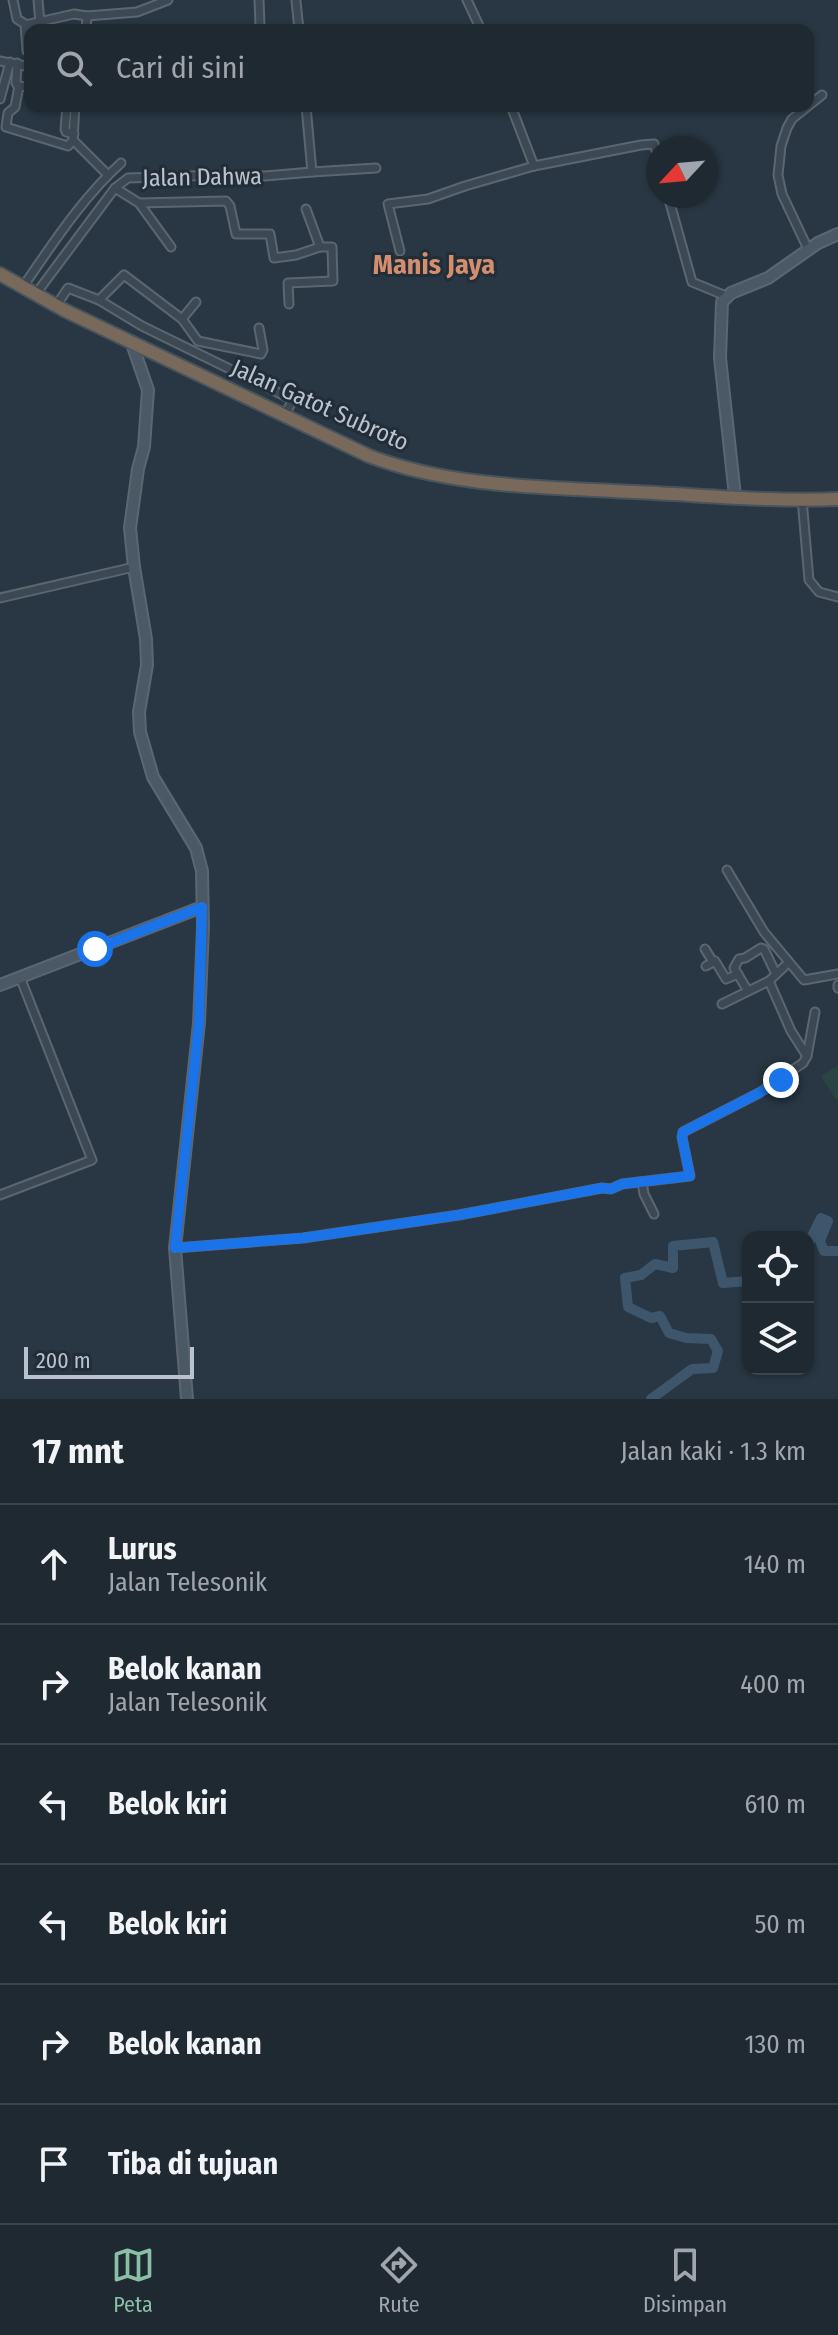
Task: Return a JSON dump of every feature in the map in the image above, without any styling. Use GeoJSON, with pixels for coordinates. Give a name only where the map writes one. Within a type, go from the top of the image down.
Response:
{"type":"FeatureCollection","features":[{"type":"Feature","properties":{"kind":"highway","name":"Jalan Gatot Subroto"},"geometry":{"type":"LineString","coordinates":[[0,274],[56,306],[369,456],[399,467],[469,480],[537,486],[838,499]]}},
{"type":"Feature","properties":{"kind":"street"},"geometry":{"type":"LineString","coordinates":[[13,0],[17,19],[24,24]]}},
{"type":"Feature","properties":{"kind":"street"},"geometry":{"type":"LineString","coordinates":[[38,0],[40,23]]}},
{"type":"Feature","properties":{"kind":"street"},"geometry":{"type":"LineString","coordinates":[[32,24],[74,14],[87,16],[137,12],[168,0]]}},
{"type":"Feature","properties":{"kind":"street"},"geometry":{"type":"LineString","coordinates":[[259,0],[260,24]]}},
{"type":"Feature","properties":{"kind":"street"},"geometry":{"type":"LineString","coordinates":[[296,1],[298,24]]}},
{"type":"Feature","properties":{"kind":"street"},"geometry":{"type":"LineString","coordinates":[[470,1],[479,24]]}},
{"type":"Feature","properties":{"kind":"street"},"geometry":{"type":"LineString","coordinates":[[86,24],[87,16]]}},
{"type":"Feature","properties":{"kind":"street"},"geometry":{"type":"LineString","coordinates":[[0,61],[24,66]]}},
{"type":"Feature","properties":{"kind":"street"},"geometry":{"type":"LineString","coordinates":[[14,63],[19,86],[15,107],[8,113],[6,127],[66,146],[74,137],[75,112]]}},
{"type":"Feature","properties":{"kind":"street"},"geometry":{"type":"LineString","coordinates":[[0,99],[14,63]]}},
{"type":"Feature","properties":{"kind":"street"},"geometry":{"type":"LineString","coordinates":[[19,86],[24,86]]}},
{"type":"Feature","properties":{"kind":"street"},"geometry":{"type":"LineString","coordinates":[[814,101],[822,95]]}},
{"type":"Feature","properties":{"kind":"street"},"geometry":{"type":"LineString","coordinates":[[66,112],[66,132],[108,175]]}},
{"type":"Feature","properties":{"kind":"street"},"geometry":{"type":"LineString","coordinates":[[307,112],[312,172]]}},
{"type":"Feature","properties":{"kind":"street"},"geometry":{"type":"LineString","coordinates":[[513,112],[534,166]]}},
{"type":"Feature","properties":{"kind":"street"},"geometry":{"type":"LineString","coordinates":[[801,112],[787,128],[780,161],[780,188],[808,249]]}},
{"type":"Feature","properties":{"kind":"street"},"geometry":{"type":"LineString","coordinates":[[400,251],[388,204],[428,199],[534,166],[646,145]]}},
{"type":"Feature","properties":{"kind":"street"},"geometry":{"type":"LineString","coordinates":[[22,288],[59,235],[121,163]]}},
{"type":"Feature","properties":{"kind":"street","name":"Jalan Dahwa"},"geometry":{"type":"LineString","coordinates":[[35,295],[115,188],[128,178],[273,176],[376,168]]}},
{"type":"Feature","properties":{"kind":"street"},"geometry":{"type":"LineString","coordinates":[[115,188],[139,203],[171,247]]}},
{"type":"Feature","properties":{"kind":"street"},"geometry":{"type":"LineString","coordinates":[[139,203],[222,199],[230,206],[236,234],[270,234],[273,258],[332,247],[333,281],[288,283],[289,304]]}},
{"type":"Feature","properties":{"kind":"street"},"geometry":{"type":"LineString","coordinates":[[671,208],[692,282],[726,296]]}},
{"type":"Feature","properties":{"kind":"street"},"geometry":{"type":"LineString","coordinates":[[306,209],[320,247]]}},
{"type":"Feature","properties":{"kind":"street"},"geometry":{"type":"LineString","coordinates":[[735,496],[720,358],[722,302],[726,296],[768,278],[808,249],[838,234]]}},
{"type":"Feature","properties":{"kind":"street"},"geometry":{"type":"LineString","coordinates":[[99,300],[124,275],[182,319],[198,341],[261,354],[259,328]]}},
{"type":"Feature","properties":{"kind":"street"},"geometry":{"type":"LineString","coordinates":[[56,306],[68,288],[99,300],[135,322],[293,400],[285,414]]}},
{"type":"Feature","properties":{"kind":"street"},"geometry":{"type":"LineString","coordinates":[[182,319],[196,302]]}},
{"type":"Feature","properties":{"kind":"street"},"geometry":{"type":"LineString","coordinates":[[135,322],[127,339],[140,364],[148,396],[144,447],[131,516],[134,567],[146,655],[139,712],[140,732],[153,777],[200,859],[199,1023],[175,1248],[187,1399]]}},
{"type":"Feature","properties":{"kind":"street"},"geometry":{"type":"LineString","coordinates":[[802,499],[809,580],[819,592],[838,597]]}},
{"type":"Feature","properties":{"kind":"street"},"geometry":{"type":"LineString","coordinates":[[0,598],[134,567]]}},
{"type":"Feature","properties":{"kind":"street"},"geometry":{"type":"LineString","coordinates":[[727,870],[764,932],[804,980],[820,982],[838,974]]}},
{"type":"Feature","properties":{"kind":"street"},"geometry":{"type":"LineString","coordinates":[[0,985],[202,907]]}},
{"type":"Feature","properties":{"kind":"street"},"geometry":{"type":"LineString","coordinates":[[748,991],[734,968],[736,961],[761,948],[776,974]]}},
{"type":"Feature","properties":{"kind":"street"},"geometry":{"type":"LineString","coordinates":[[705,949],[710,964],[716,961],[726,979],[738,974]]}},
{"type":"Feature","properties":{"kind":"street"},"geometry":{"type":"LineString","coordinates":[[722,1004],[769,981],[788,963]]}},
{"type":"Feature","properties":{"kind":"street"},"geometry":{"type":"LineString","coordinates":[[0,1195],[92,1160],[20,977]]}},
{"type":"Feature","properties":{"kind":"street"},"geometry":{"type":"LineString","coordinates":[[769,981],[791,1031],[807,1056]]}},
{"type":"Feature","properties":{"kind":"street"},"geometry":{"type":"LineString","coordinates":[[175,1248],[303,1238],[459,1215],[611,1189],[622,1184],[690,1176],[683,1132],[759,1093],[803,1063],[815,1012]]}},
{"type":"Feature","properties":{"kind":"street"},"geometry":{"type":"LineString","coordinates":[[642,1182],[654,1214]]}},
{"type":"Feature","properties":{"kind":"green space"},"geometry":{"type":"Polygon","coordinates":[[[838,1065],[838,1103],[821,1076],[838,1065]]]}},
{"type":"Feature","properties":{"kind":"waterway"},"geometry":{"type":"LineString","coordinates":[[814,1232],[821,1218],[828,1221],[820,1241],[824,1251],[838,1251]]}},
{"type":"Feature","properties":{"kind":"waterway"},"geometry":{"type":"LineString","coordinates":[[651,1399],[692,1369],[713,1368],[718,1351],[711,1339],[686,1338],[669,1333],[660,1316],[651,1318],[628,1307],[625,1278],[641,1275],[655,1264],[673,1268],[673,1246],[713,1242],[723,1283],[742,1281]]}},
{"type":"Feature","properties":{"kind":"district","name":"Manis Jaya"},"geometry":{"type":"Point","coordinates":[434,264]}},
{"type":"Feature","properties":{"kind":"route"},"geometry":{"type":"LineString","coordinates":[[95,949],[202,907],[199,1023],[175,1248],[303,1238],[459,1215],[602,1188],[611,1189],[622,1184],[690,1176],[683,1132],[781,1080]]}}]}
